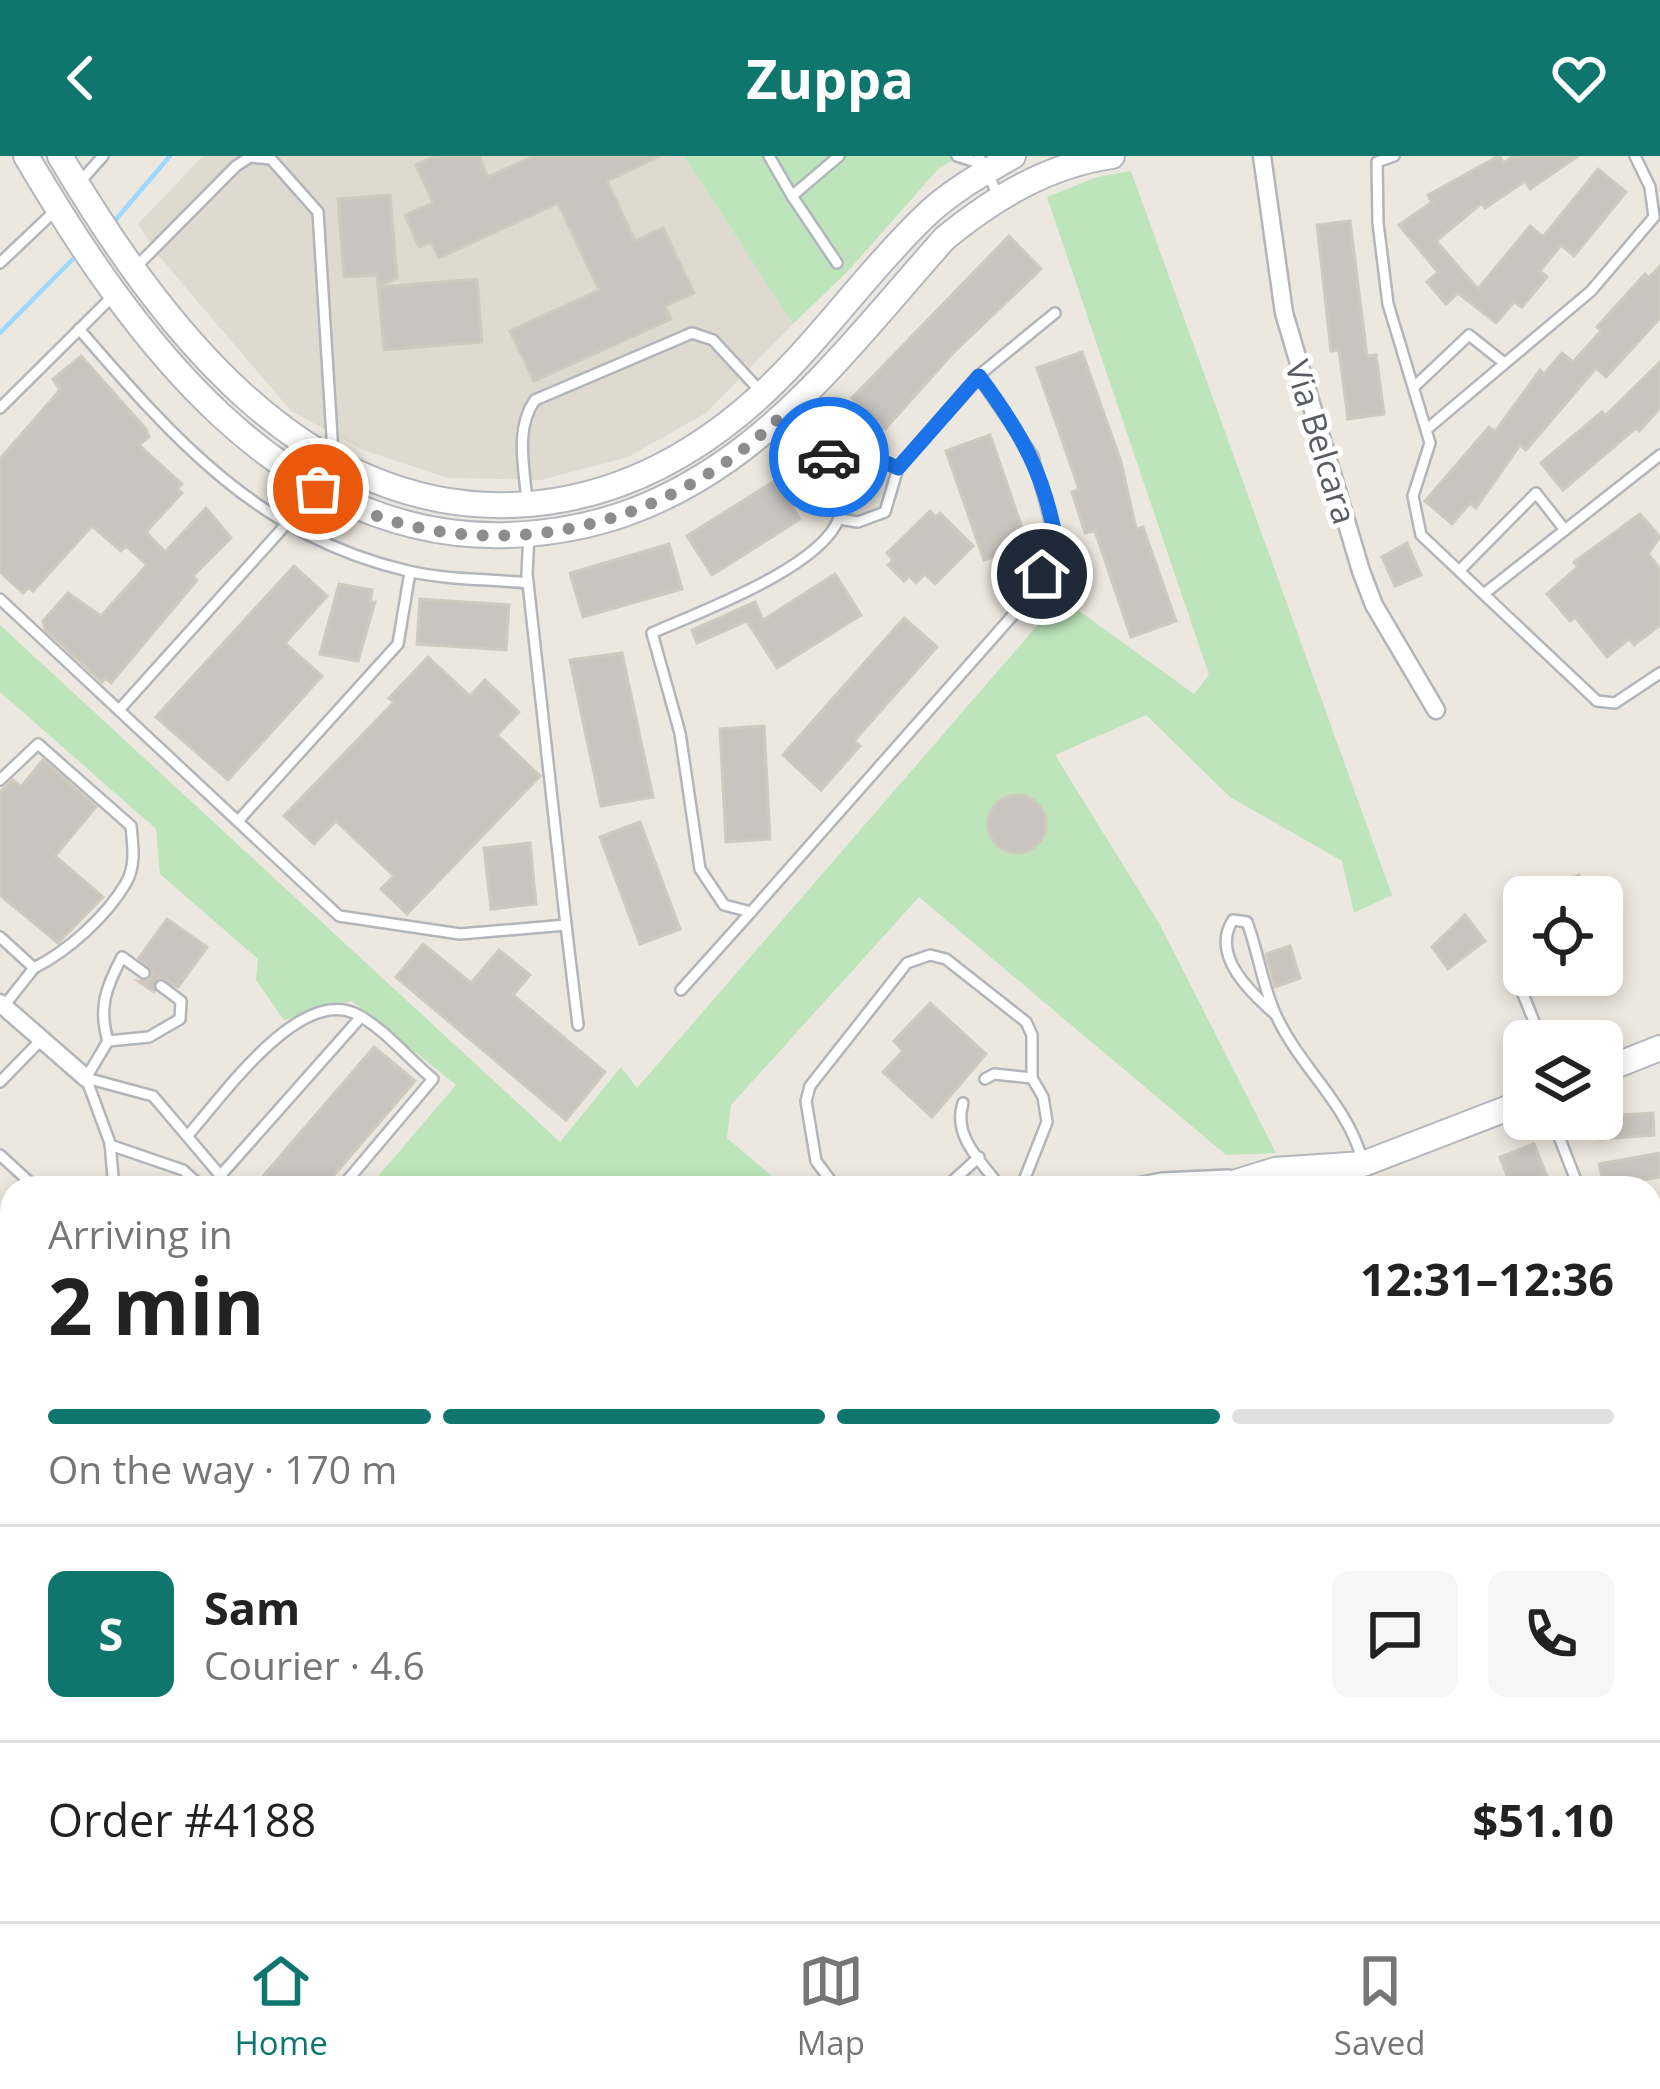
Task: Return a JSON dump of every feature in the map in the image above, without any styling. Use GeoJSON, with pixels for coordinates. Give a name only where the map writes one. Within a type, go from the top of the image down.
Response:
{"type":"FeatureCollection","features":[{"type":"Feature","properties":{"kind":"street"},"geometry":{"type":"LineString","coordinates":[[26,156],[115,294],[256,447],[318,489],[371,515],[415,528],[529,535],[601,524],[644,509],[727,461],[783,414],[945,238],[999,197],[1067,161],[1112,156]]}},
{"type":"Feature","properties":{"kind":"street"},"geometry":{"type":"LineString","coordinates":[[61,156],[134,269],[261,410],[334,464],[421,499],[527,505],[592,495],[632,482],[710,436],[762,392],[924,216],[981,164],[1013,156]]}},
{"type":"Feature","properties":{"kind":"street","name":"Via Belcara"},"geometry":{"type":"LineString","coordinates":[[1262,156],[1288,334],[1354,549],[1374,604],[1436,710]]}},
{"type":"Feature","properties":{"kind":"street"},"geometry":{"type":"LineString","coordinates":[[115,294],[134,269]]}},
{"type":"Feature","properties":{"kind":"street"},"geometry":{"type":"LineString","coordinates":[[762,392],[783,414]]}},
{"type":"Feature","properties":{"kind":"street"},"geometry":{"type":"LineString","coordinates":[[318,489],[334,464]]}},
{"type":"Feature","properties":{"kind":"street"},"geometry":{"type":"LineString","coordinates":[[527,505],[529,535]]}},
{"type":"Feature","properties":{"kind":"street"},"geometry":{"type":"LineString","coordinates":[[2,1004],[86,1078]]}},
{"type":"Feature","properties":{"kind":"street"},"geometry":{"type":"LineString","coordinates":[[1623,1063],[1660,1048]]}},
{"type":"Feature","properties":{"kind":"street"},"geometry":{"type":"LineString","coordinates":[[1246,1176],[1363,1164],[1503,1110]]}},
{"type":"Feature","properties":{"kind":"lane"},"geometry":{"type":"LineString","coordinates":[[78,184],[103,156]]}},
{"type":"Feature","properties":{"kind":"lane"},"geometry":{"type":"LineString","coordinates":[[769,156],[837,263]]}},
{"type":"Feature","properties":{"kind":"lane"},"geometry":{"type":"LineString","coordinates":[[793,196],[839,156]]}},
{"type":"Feature","properties":{"kind":"lane"},"geometry":{"type":"LineString","coordinates":[[957,156],[981,164],[999,197]]}},
{"type":"Feature","properties":{"kind":"lane"},"geometry":{"type":"LineString","coordinates":[[1394,156],[1377,162],[1378,223],[1388,304],[1430,443],[1412,496],[1421,535],[1597,701],[1615,703],[1660,673]]}},
{"type":"Feature","properties":{"kind":"lane"},"geometry":{"type":"LineString","coordinates":[[1427,429],[1591,291],[1654,217],[1650,187],[1635,156]]}},
{"type":"Feature","properties":{"kind":"lane"},"geometry":{"type":"LineString","coordinates":[[134,269],[236,166],[250,158],[271,159],[318,212],[334,464]]}},
{"type":"Feature","properties":{"kind":"lane"},"geometry":{"type":"LineString","coordinates":[[0,263],[57,208]]}},
{"type":"Feature","properties":{"kind":"lane"},"geometry":{"type":"LineString","coordinates":[[0,408],[115,294]]}},
{"type":"Feature","properties":{"kind":"lane"},"geometry":{"type":"LineString","coordinates":[[838,519],[858,522],[885,512],[898,468],[979,376],[1055,313]]}},
{"type":"Feature","properties":{"kind":"lane"},"geometry":{"type":"LineString","coordinates":[[79,329],[176,442],[284,523],[410,572],[528,583]]}},
{"type":"Feature","properties":{"kind":"lane"},"geometry":{"type":"LineString","coordinates":[[527,505],[522,434],[535,400],[692,333],[713,340],[762,392]]}},
{"type":"Feature","properties":{"kind":"lane"},"geometry":{"type":"LineString","coordinates":[[1414,387],[1468,335],[1503,362]]}},
{"type":"Feature","properties":{"kind":"lane"},"geometry":{"type":"LineString","coordinates":[[681,990],[1028,598],[1058,551],[1034,456],[979,376]]}},
{"type":"Feature","properties":{"kind":"lane"},"geometry":{"type":"LineString","coordinates":[[783,414],[837,463],[880,460],[898,468]]}},
{"type":"Feature","properties":{"kind":"lane"},"geometry":{"type":"LineString","coordinates":[[1485,592],[1660,455]]}},
{"type":"Feature","properties":{"kind":"lane"},"geometry":{"type":"LineString","coordinates":[[751,912],[724,905],[700,869],[680,733],[652,633],[752,588],[829,538],[838,519],[837,463]]}},
{"type":"Feature","properties":{"kind":"lane"},"geometry":{"type":"LineString","coordinates":[[119,710],[262,555],[284,523],[310,505],[318,489]]}},
{"type":"Feature","properties":{"kind":"lane"},"geometry":{"type":"LineString","coordinates":[[1460,570],[1536,494],[1565,530]]}},
{"type":"Feature","properties":{"kind":"lane"},"geometry":{"type":"LineString","coordinates":[[529,535],[528,583],[578,1025]]}},
{"type":"Feature","properties":{"kind":"lane"},"geometry":{"type":"LineString","coordinates":[[238,821],[398,644],[410,572]]}},
{"type":"Feature","properties":{"kind":"lane"},"geometry":{"type":"LineString","coordinates":[[0,599],[339,916],[460,934],[566,925]]}},
{"type":"Feature","properties":{"kind":"lane"},"geometry":{"type":"LineString","coordinates":[[0,780],[38,744],[131,826],[134,856],[127,883],[63,953],[34,968],[2,1004]]}},
{"type":"Feature","properties":{"kind":"lane"},"geometry":{"type":"LineString","coordinates":[[1275,1014],[1247,922],[1233,920],[1227,935],[1233,967],[1275,1014],[1311,1073],[1352,1123],[1363,1164]]}},
{"type":"Feature","properties":{"kind":"lane"},"geometry":{"type":"LineString","coordinates":[[0,937],[34,968]]}},
{"type":"Feature","properties":{"kind":"lane"},"geometry":{"type":"LineString","coordinates":[[828,1176],[817,1161],[806,1101],[809,1086],[907,963],[930,955],[946,959],[1026,1022],[1032,1035],[1032,1078],[1043,1096],[1047,1122],[1026,1176]]}},
{"type":"Feature","properties":{"kind":"lane"},"geometry":{"type":"LineString","coordinates":[[86,1078],[108,1041],[101,1019],[122,957],[144,973]]}},
{"type":"Feature","properties":{"kind":"lane"},"geometry":{"type":"LineString","coordinates":[[108,1041],[149,1037],[180,1019],[181,1000],[161,986]]}},
{"type":"Feature","properties":{"kind":"lane"},"geometry":{"type":"LineString","coordinates":[[189,1134],[290,1024],[320,1012],[352,1012],[433,1079],[351,1176]]}},
{"type":"Feature","properties":{"kind":"lane"},"geometry":{"type":"LineString","coordinates":[[86,1078],[153,1096],[220,1176],[360,1018]]}},
{"type":"Feature","properties":{"kind":"lane"},"geometry":{"type":"LineString","coordinates":[[0,1082],[42,1039]]}},
{"type":"Feature","properties":{"kind":"lane"},"geometry":{"type":"LineString","coordinates":[[985,1079],[994,1074],[1032,1078]]}},
{"type":"Feature","properties":{"kind":"lane"},"geometry":{"type":"LineString","coordinates":[[86,1078],[110,1145],[113,1176]]}},
{"type":"Feature","properties":{"kind":"lane"},"geometry":{"type":"LineString","coordinates":[[963,1103],[959,1127],[992,1176]]}},
{"type":"Feature","properties":{"kind":"lane"},"geometry":{"type":"LineString","coordinates":[[1560,1140],[1574,1176]]}},
{"type":"Feature","properties":{"kind":"lane"},"geometry":{"type":"LineString","coordinates":[[110,1145],[190,1176]]}},
{"type":"Feature","properties":{"kind":"lane"},"geometry":{"type":"LineString","coordinates":[[0,1155],[23,1176]]}},
{"type":"Feature","properties":{"kind":"lane"},"geometry":{"type":"LineString","coordinates":[[958,1176],[979,1157]]}},
{"type":"Feature","properties":{"kind":"shaded area"},"geometry":{"type":"Polygon","coordinates":[[[203,156],[684,156],[793,324],[706,413],[628,457],[541,480],[448,478],[363,450],[291,411],[158,255],[138,224],[203,156]]]}},
{"type":"Feature","properties":{"kind":"green space"},"geometry":{"type":"Polygon","coordinates":[[[684,156],[961,156],[939,168],[849,270],[793,324],[684,156]]]}},
{"type":"Feature","properties":{"kind":"green space"},"geometry":{"type":"Polygon","coordinates":[[[1131,171],[1392,895],[1354,913],[1342,861],[1230,797],[1146,715],[1055,755],[1159,923],[1276,1153],[1226,1155],[919,897],[731,1105],[727,1138],[772,1176],[378,1176],[456,1085],[352,1001],[284,1020],[256,980],[258,959],[160,874],[156,829],[0,692],[0,625],[560,1142],[621,1067],[637,1088],[1061,598],[1194,694],[1209,675],[1047,197],[1097,177],[1131,171]]]}},
{"type":"Feature","properties":{"kind":"building"},"geometry":{"type":"Polygon","coordinates":[[[435,156],[479,156],[488,177],[534,156],[660,156],[607,181],[635,241],[663,228],[694,293],[665,306],[671,319],[534,381],[510,331],[599,290],[558,203],[439,258],[431,242],[419,247],[405,215],[433,203],[416,165],[435,156]]]}},
{"type":"Feature","properties":{"kind":"building"},"geometry":{"type":"Polygon","coordinates":[[[1499,156],[1504,163],[1513,156],[1578,156],[1530,189],[1525,181],[1485,208],[1482,203],[1436,241],[1478,289],[1530,226],[1543,237],[1598,169],[1626,192],[1574,256],[1561,245],[1540,271],[1547,277],[1522,307],[1514,302],[1496,323],[1458,293],[1446,304],[1427,282],[1438,272],[1399,225],[1432,202],[1428,195],[1499,156]]]}},
{"type":"Feature","properties":{"kind":"building"},"geometry":{"type":"Polygon","coordinates":[[[390,195],[397,278],[378,286],[377,275],[344,277],[338,199],[390,195]]]}},
{"type":"Feature","properties":{"kind":"building"},"geometry":{"type":"Polygon","coordinates":[[[1350,221],[1367,356],[1376,355],[1384,414],[1348,419],[1339,350],[1331,351],[1317,225],[1350,221]]]}},
{"type":"Feature","properties":{"kind":"building"},"geometry":{"type":"Polygon","coordinates":[[[1009,236],[1041,269],[954,352],[885,429],[852,398],[1009,236]]]}},
{"type":"Feature","properties":{"kind":"building"},"geometry":{"type":"Polygon","coordinates":[[[1660,266],[1660,318],[1606,377],[1596,368],[1526,450],[1520,445],[1476,508],[1470,503],[1452,524],[1425,501],[1489,427],[1495,432],[1540,370],[1544,374],[1562,353],[1573,362],[1645,274],[1649,278],[1660,266]]]}},
{"type":"Feature","properties":{"kind":"building"},"geometry":{"type":"Polygon","coordinates":[[[477,279],[482,342],[384,350],[378,287],[477,279]]]}},
{"type":"Feature","properties":{"kind":"building"},"geometry":{"type":"Polygon","coordinates":[[[1082,352],[1121,462],[1136,529],[1143,527],[1176,621],[1131,637],[1095,531],[1085,533],[1072,492],[1079,489],[1037,368],[1082,352]]]}},
{"type":"Feature","properties":{"kind":"building"},"geometry":{"type":"Polygon","coordinates":[[[81,356],[146,429],[149,437],[139,445],[182,484],[177,489],[182,493],[146,532],[165,552],[206,508],[231,538],[193,576],[197,580],[111,683],[105,678],[102,682],[45,629],[43,621],[68,593],[101,616],[147,565],[126,546],[121,551],[92,526],[33,591],[28,588],[23,593],[0,572],[0,459],[60,390],[53,379],[81,356]]]}},
{"type":"Feature","properties":{"kind":"building"},"geometry":{"type":"Polygon","coordinates":[[[1660,362],[1660,408],[1639,431],[1636,428],[1563,490],[1541,463],[1602,412],[1605,416],[1660,362]]]}},
{"type":"Feature","properties":{"kind":"building"},"geometry":{"type":"Polygon","coordinates":[[[990,435],[1028,545],[984,560],[946,451],[990,435]]]}},
{"type":"Feature","properties":{"kind":"building"},"geometry":{"type":"Polygon","coordinates":[[[776,480],[800,519],[712,575],[687,536],[776,480]]]}},
{"type":"Feature","properties":{"kind":"building"},"geometry":{"type":"Polygon","coordinates":[[[930,511],[936,517],[940,513],[973,546],[935,584],[925,574],[916,583],[909,576],[904,581],[888,565],[893,560],[887,553],[930,511]]]}},
{"type":"Feature","properties":{"kind":"building"},"geometry":{"type":"Polygon","coordinates":[[[1640,514],[1660,537],[1648,554],[1660,569],[1660,625],[1634,645],[1629,639],[1607,657],[1575,617],[1570,621],[1547,594],[1578,567],[1574,562],[1640,514]]]}},
{"type":"Feature","properties":{"kind":"building"},"geometry":{"type":"Polygon","coordinates":[[[1407,543],[1421,575],[1395,586],[1382,557],[1407,543]]]}},
{"type":"Feature","properties":{"kind":"building"},"geometry":{"type":"Polygon","coordinates":[[[669,544],[682,589],[583,617],[570,573],[669,544]]]}},
{"type":"Feature","properties":{"kind":"building"},"geometry":{"type":"Polygon","coordinates":[[[294,566],[327,596],[285,643],[322,676],[228,780],[156,717],[294,566]]]}},
{"type":"Feature","properties":{"kind":"building"},"geometry":{"type":"Polygon","coordinates":[[[835,574],[861,615],[777,668],[747,621],[697,643],[692,630],[755,602],[763,620],[835,574]]]}},
{"type":"Feature","properties":{"kind":"building"},"geometry":{"type":"Polygon","coordinates":[[[339,584],[372,590],[370,602],[375,602],[358,661],[320,654],[339,584]]]}},
{"type":"Feature","properties":{"kind":"building"},"geometry":{"type":"Polygon","coordinates":[[[420,599],[509,605],[506,650],[417,644],[420,599]]]}},
{"type":"Feature","properties":{"kind":"building"},"geometry":{"type":"Polygon","coordinates":[[[904,618],[937,647],[854,741],[860,746],[821,790],[783,755],[904,618]]]}},
{"type":"Feature","properties":{"kind":"building"},"geometry":{"type":"Polygon","coordinates":[[[622,653],[653,797],[601,806],[570,660],[622,653]]]}},
{"type":"Feature","properties":{"kind":"building"},"geometry":{"type":"Polygon","coordinates":[[[428,657],[470,696],[485,680],[519,712],[497,735],[540,776],[407,914],[381,889],[394,876],[336,821],[314,844],[284,816],[394,702],[389,698],[428,657]]]}},
{"type":"Feature","properties":{"kind":"building"},"geometry":{"type":"Polygon","coordinates":[[[764,726],[770,839],[726,842],[720,729],[764,726]]]}},
{"type":"Feature","properties":{"kind":"building"},"geometry":{"type":"Polygon","coordinates":[[[43,760],[96,807],[55,856],[103,897],[58,943],[0,895],[0,792],[13,780],[21,787],[43,760]]]}},
{"type":"Feature","properties":{"kind":"building"},"geometry":{"type":"Polygon","coordinates":[[[1017,795],[1037,804],[1046,824],[1037,844],[1017,853],[997,844],[988,824],[997,804],[1017,795]]]}},
{"type":"Feature","properties":{"kind":"building"},"geometry":{"type":"Polygon","coordinates":[[[640,822],[680,929],[640,944],[600,837],[640,822]]]}},
{"type":"Feature","properties":{"kind":"building"},"geometry":{"type":"Polygon","coordinates":[[[530,843],[536,904],[491,909],[484,848],[530,843]]]}},
{"type":"Feature","properties":{"kind":"building"},"geometry":{"type":"Polygon","coordinates":[[[1465,915],[1485,941],[1448,969],[1432,947],[1465,915]]]}},
{"type":"Feature","properties":{"kind":"building"},"geometry":{"type":"Polygon","coordinates":[[[167,919],[207,947],[178,987],[159,977],[154,992],[138,981],[149,981],[153,973],[139,958],[167,919]]]}},
{"type":"Feature","properties":{"kind":"building"},"geometry":{"type":"Polygon","coordinates":[[[423,944],[471,983],[499,950],[530,975],[513,995],[605,1072],[566,1120],[396,977],[423,944]]]}},
{"type":"Feature","properties":{"kind":"building"},"geometry":{"type":"Polygon","coordinates":[[[1290,946],[1300,978],[1275,987],[1266,954],[1290,946]]]}},
{"type":"Feature","properties":{"kind":"building"},"geometry":{"type":"Polygon","coordinates":[[[930,1003],[986,1054],[932,1117],[883,1072],[903,1051],[894,1041],[930,1003]]]}},
{"type":"Feature","properties":{"kind":"building"},"geometry":{"type":"Polygon","coordinates":[[[374,1047],[415,1081],[333,1176],[263,1176],[374,1047]]]}},
{"type":"Feature","properties":{"kind":"building"},"geometry":{"type":"Polygon","coordinates":[[[1653,1113],[1654,1135],[1623,1137],[1623,1115],[1653,1113]]]}},
{"type":"Feature","properties":{"kind":"building"},"geometry":{"type":"Polygon","coordinates":[[[1534,1144],[1547,1176],[1507,1176],[1500,1157],[1534,1144]]]}},
{"type":"Feature","properties":{"kind":"building"},"geometry":{"type":"Polygon","coordinates":[[[1660,1153],[1660,1176],[1602,1176],[1599,1164],[1660,1153]]]}},
{"type":"Feature","properties":{"kind":"waterway"},"geometry":{"type":"LineString","coordinates":[[112,224],[170,156]]}},
{"type":"Feature","properties":{"kind":"waterway"},"geometry":{"type":"LineString","coordinates":[[0,333],[72,260]]}},
{"type":"Feature","properties":{"kind":"way so far"},"geometry":{"type":"LineString","coordinates":[[318,489],[371,515],[415,528],[529,535],[601,524],[644,509],[727,461],[783,414],[829,457]]}},
{"type":"Feature","properties":{"kind":"route"},"geometry":{"type":"LineString","coordinates":[[829,457],[837,463],[880,460],[898,468],[979,376],[1034,456],[1051,508],[1058,551],[1042,574]]}}]}
